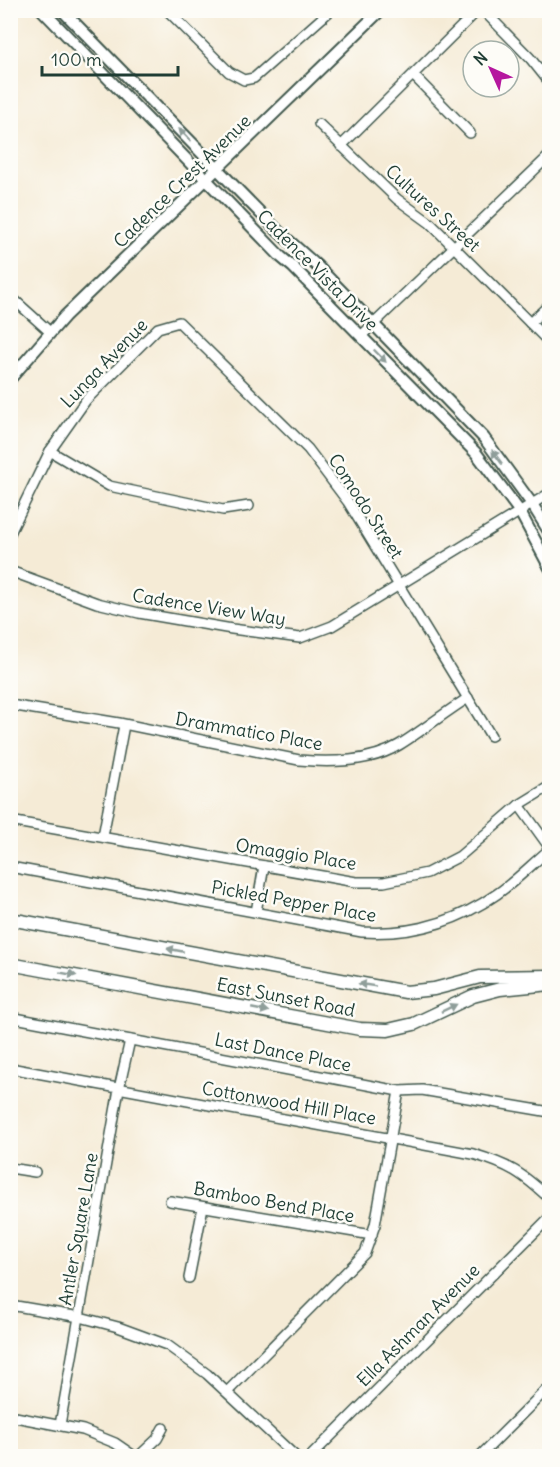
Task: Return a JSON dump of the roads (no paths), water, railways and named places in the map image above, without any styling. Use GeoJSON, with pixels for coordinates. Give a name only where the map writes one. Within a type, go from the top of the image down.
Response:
{"type":"FeatureCollection","features":[{"type":"Feature","properties":{"kind":"main road","name":"East Sunset Road"},"geometry":{"type":"LineString","coordinates":[[10,919],[406,992],[434,989],[480,977],[549,976]]}},
{"type":"Feature","properties":{"kind":"main road","name":"East Sunset Road"},"geometry":{"type":"LineString","coordinates":[[10,964],[360,1029],[388,1030],[414,1024],[473,996],[500,989],[549,984]]}},
{"type":"Feature","properties":{"kind":"street","name":"Cadence Vista Drive"},"geometry":{"type":"LineString","coordinates":[[42,10],[281,257],[464,438],[489,468],[520,512],[549,568]]}},
{"type":"Feature","properties":{"kind":"street","name":"Cadence Vista Drive"},"geometry":{"type":"LineString","coordinates":[[62,10],[279,232],[316,265],[484,438],[549,533]]}},
{"type":"Feature","properties":{"kind":"street"},"geometry":{"type":"LineString","coordinates":[[167,10],[229,72],[244,80],[254,78],[326,12]]}},
{"type":"Feature","properties":{"kind":"street","name":"Cadence Crest Avenue"},"geometry":{"type":"LineString","coordinates":[[10,379],[50,332],[381,10]]}},
{"type":"Feature","properties":{"kind":"street"},"geometry":{"type":"LineString","coordinates":[[341,146],[478,10]]}},
{"type":"Feature","properties":{"kind":"street"},"geometry":{"type":"LineString","coordinates":[[483,10],[530,58],[549,83]]}},
{"type":"Feature","properties":{"kind":"street"},"geometry":{"type":"LineString","coordinates":[[413,75],[470,133]]}},
{"type":"Feature","properties":{"kind":"street"},"geometry":{"type":"LineString","coordinates":[[118,90],[135,84]]}},
{"type":"Feature","properties":{"kind":"street","name":"Cultures Street"},"geometry":{"type":"LineString","coordinates":[[319,124],[392,195],[430,223],[549,344]]}},
{"type":"Feature","properties":{"kind":"street"},"geometry":{"type":"LineString","coordinates":[[361,336],[549,155]]}},
{"type":"Feature","properties":{"kind":"street"},"geometry":{"type":"LineString","coordinates":[[10,296],[50,332]]}},
{"type":"Feature","properties":{"kind":"street"},"geometry":{"type":"LineString","coordinates":[[530,323],[549,304]]}},
{"type":"Feature","properties":{"kind":"street","name":"Lunga Avenue"},"geometry":{"type":"LineString","coordinates":[[10,533],[50,451],[86,400],[158,328],[179,322]]}},
{"type":"Feature","properties":{"kind":"street","name":"Comodo Street"},"geometry":{"type":"LineString","coordinates":[[179,322],[308,449],[348,502],[491,736]]}},
{"type":"Feature","properties":{"kind":"street"},"geometry":{"type":"LineString","coordinates":[[50,451],[108,486],[223,510],[249,506]]}},
{"type":"Feature","properties":{"kind":"street","name":"Cadence View Way"},"geometry":{"type":"LineString","coordinates":[[10,571],[97,603],[138,613],[300,638],[332,626],[549,493]]}},
{"type":"Feature","properties":{"kind":"street","name":"Drammatico Place"},"geometry":{"type":"LineString","coordinates":[[10,705],[124,724],[299,760],[326,763],[360,759],[397,747],[468,698]]}},
{"type":"Feature","properties":{"kind":"street"},"geometry":{"type":"LineString","coordinates":[[103,836],[124,724]]}},
{"type":"Feature","properties":{"kind":"street","name":"Omaggio Place"},"geometry":{"type":"LineString","coordinates":[[10,821],[356,882],[384,882],[427,873],[460,856],[519,805],[549,786]]}},
{"type":"Feature","properties":{"kind":"street"},"geometry":{"type":"LineString","coordinates":[[519,805],[549,848]]}},
{"type":"Feature","properties":{"kind":"street","name":"Pickled Pepper Place"},"geometry":{"type":"LineString","coordinates":[[10,867],[362,932],[380,933],[421,928],[457,917],[498,893],[549,848]]}},
{"type":"Feature","properties":{"kind":"street"},"geometry":{"type":"LineString","coordinates":[[256,912],[264,866]]}},
{"type":"Feature","properties":{"kind":"street","name":"Last Dance Place"},"geometry":{"type":"LineString","coordinates":[[10,1017],[399,1091],[422,1090],[549,1112]]}},
{"type":"Feature","properties":{"kind":"street","name":"Antler Square Lane"},"geometry":{"type":"LineString","coordinates":[[60,1425],[119,1089],[130,1040]]}},
{"type":"Feature","properties":{"kind":"street","name":"Cottonwood Hill Place"},"geometry":{"type":"LineString","coordinates":[[10,1068],[473,1154],[502,1162],[526,1176],[549,1199]]}},
{"type":"Feature","properties":{"kind":"street"},"geometry":{"type":"LineString","coordinates":[[227,1392],[365,1253],[372,1235],[399,1091]]}},
{"type":"Feature","properties":{"kind":"street"},"geometry":{"type":"LineString","coordinates":[[10,1168],[35,1172]]}},
{"type":"Feature","properties":{"kind":"street","name":"Bamboo Bend Place"},"geometry":{"type":"LineString","coordinates":[[170,1201],[372,1235]]}},
{"type":"Feature","properties":{"kind":"street"},"geometry":{"type":"LineString","coordinates":[[189,1278],[203,1207]]}},
{"type":"Feature","properties":{"kind":"street","name":"Ella Ashman Avenue"},"geometry":{"type":"LineString","coordinates":[[311,1456],[549,1217]]}},
{"type":"Feature","properties":{"kind":"street"},"geometry":{"type":"LineString","coordinates":[[10,1305],[80,1317],[118,1327],[167,1345],[207,1374],[295,1456]]}},
{"type":"Feature","properties":{"kind":"street"},"geometry":{"type":"LineString","coordinates":[[480,1456],[549,1386]]}},
{"type":"Feature","properties":{"kind":"street"},"geometry":{"type":"LineString","coordinates":[[10,1416],[83,1430],[115,1443],[134,1456]]}},
{"type":"Feature","properties":{"kind":"street"},"geometry":{"type":"LineString","coordinates":[[139,1456],[157,1438],[163,1428]]}}]}
